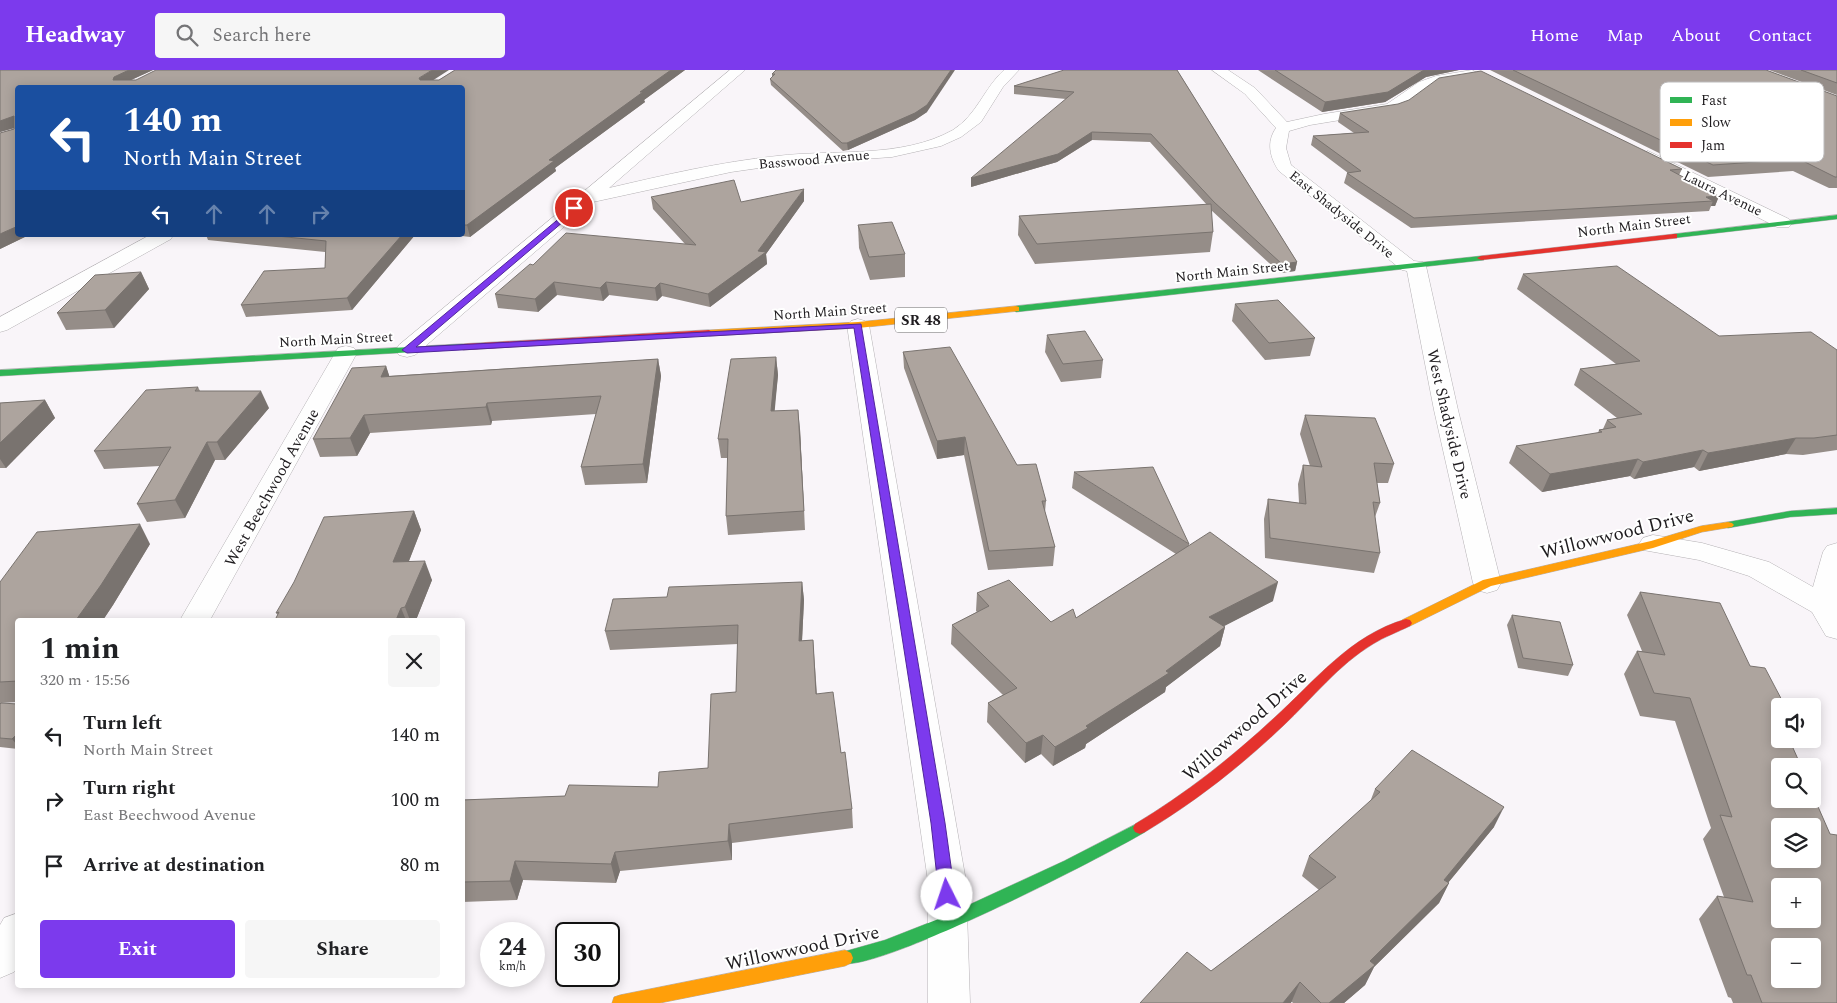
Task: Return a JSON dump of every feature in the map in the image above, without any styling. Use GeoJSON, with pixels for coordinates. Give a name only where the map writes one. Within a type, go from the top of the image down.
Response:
{"type":"FeatureCollection","features":[{"type":"Feature","properties":{"kind":"main road","name":"North Main Street"},"geometry":{"type":"LineString","coordinates":[[0,373],[858,325],[982,314],[1837,217]]}},
{"type":"Feature","properties":{"kind":"main road","name":"Willowwood Drive"},"geometry":{"type":"LineString","coordinates":[[620,1003],[875,952],[947,923],[1101,851],[1167,813],[1215,779],[1279,722],[1333,669],[1368,641],[1487,583],[1653,544],[1700,530],[1790,514],[1837,511]]}},
{"type":"Feature","properties":{"kind":"street"},"geometry":{"type":"LineString","coordinates":[[407,350],[738,70]]}},
{"type":"Feature","properties":{"kind":"street","name":"Basswood Avenue"},"geometry":{"type":"LineString","coordinates":[[586,198],[729,168],[779,160],[883,152],[922,146],[955,134],[974,123],[982,115],[1000,83],[1012,70]]}},
{"type":"Feature","properties":{"kind":"street"},"geometry":{"type":"LineString","coordinates":[[1219,70],[1250,91],[1284,128],[1342,114],[1391,108],[1409,99],[1416,90],[1426,84],[1438,80],[1482,73]]}},
{"type":"Feature","properties":{"kind":"street","name":"East Shadyside Drive"},"geometry":{"type":"LineString","coordinates":[[1284,128],[1278,139],[1280,161],[1285,168],[1412,266]]}},
{"type":"Feature","properties":{"kind":"street","name":"Laura Avenue"},"geometry":{"type":"LineString","coordinates":[[1636,149],[1660,161]]}},
{"type":"Feature","properties":{"kind":"street","name":"Laura Avenue"},"geometry":{"type":"LineString","coordinates":[[1662,162],[1783,223]]}},
{"type":"Feature","properties":{"kind":"street"},"geometry":{"type":"LineString","coordinates":[[0,326],[160,237]]}},
{"type":"Feature","properties":{"kind":"street","name":"West Shadyside Drive"},"geometry":{"type":"LineString","coordinates":[[1412,266],[1487,583]]}},
{"type":"Feature","properties":{"kind":"street"},"geometry":{"type":"LineString","coordinates":[[858,325],[947,880],[949,1003]]}},
{"type":"Feature","properties":{"kind":"street","name":"West Beechwood Avenue"},"geometry":{"type":"LineString","coordinates":[[196,618],[346,353]]}},
{"type":"Feature","properties":{"kind":"street"},"geometry":{"type":"LineString","coordinates":[[1653,544],[1702,552],[1759,570],[1830,617],[1837,552]]}},
{"type":"Feature","properties":{"kind":"street"},"geometry":{"type":"LineString","coordinates":[[0,959],[15,936]]}},
{"type":"Feature","properties":{"kind":"building"},"geometry":{"type":"Polygon","coordinates":[[[0,70],[129,70],[114,77],[113,80],[136,80],[156,70],[432,70],[419,78],[420,80],[439,80],[455,70],[671,70],[549,160],[554,161],[467,225],[465,225],[465,85],[15,85],[15,227],[0,234],[0,133],[14,129],[14,116],[0,121],[0,70]]]}},
{"type":"Feature","properties":{"kind":"building"},"geometry":{"type":"Polygon","coordinates":[[[776,70],[951,70],[927,105],[915,113],[847,143],[842,143],[770,79],[776,70]]]}},
{"type":"Feature","properties":{"kind":"building"},"geometry":{"type":"Polygon","coordinates":[[[1064,70],[1177,70],[1297,262],[1282,264],[1214,202],[1151,134],[1092,132],[1058,154],[971,178],[1074,92],[1014,86],[1064,70]]]}},
{"type":"Feature","properties":{"kind":"building"},"geometry":{"type":"Polygon","coordinates":[[[1275,70],[1424,70],[1388,92],[1325,102],[1275,70]]]}},
{"type":"Feature","properties":{"kind":"building"},"geometry":{"type":"Polygon","coordinates":[[[1513,70],[1766,70],[1799,82],[1660,82],[1660,140],[1513,70]]]}},
{"type":"Feature","properties":{"kind":"building"},"geometry":{"type":"Polygon","coordinates":[[[1801,70],[1837,70],[1837,83],[1801,70]]]}},
{"type":"Feature","properties":{"kind":"building"},"geometry":{"type":"Polygon","coordinates":[[[1481,71],[1660,158],[1660,162],[1668,162],[1682,169],[1670,170],[1719,196],[1706,197],[1713,201],[1414,218],[1347,173],[1361,171],[1313,136],[1369,132],[1340,113],[1398,104],[1409,100],[1439,78],[1481,71]]]}},
{"type":"Feature","properties":{"kind":"building"},"geometry":{"type":"Polygon","coordinates":[[[1824,91],[1837,96],[1837,177],[1805,162],[1824,162],[1824,91]]]}},
{"type":"Feature","properties":{"kind":"building"},"geometry":{"type":"Polygon","coordinates":[[[1707,162],[1756,162],[1713,165],[1707,162]]]}},
{"type":"Feature","properties":{"kind":"building"},"geometry":{"type":"Polygon","coordinates":[[[734,180],[741,202],[804,189],[758,251],[766,252],[708,294],[660,283],[655,288],[606,282],[600,288],[554,282],[535,299],[495,294],[530,264],[533,265],[566,233],[696,245],[651,197],[734,180]]]}},
{"type":"Feature","properties":{"kind":"building"},"geometry":{"type":"Polygon","coordinates":[[[1211,204],[1213,232],[1037,244],[1019,216],[1211,204]]]}},
{"type":"Feature","properties":{"kind":"building"},"geometry":{"type":"Polygon","coordinates":[[[892,222],[905,254],[869,257],[858,225],[892,222]]]}},
{"type":"Feature","properties":{"kind":"building"},"geometry":{"type":"Polygon","coordinates":[[[287,237],[400,237],[347,298],[241,305],[264,271],[325,268],[326,241],[287,237]]]}},
{"type":"Feature","properties":{"kind":"building"},"geometry":{"type":"Polygon","coordinates":[[[1617,266],[1719,336],[1811,332],[1837,350],[1837,435],[1796,438],[1708,453],[1703,450],[1643,462],[1638,459],[1550,474],[1516,446],[1602,432],[1599,430],[1616,427],[1607,420],[1642,414],[1580,369],[1640,361],[1523,274],[1617,266]]]}},
{"type":"Feature","properties":{"kind":"building"},"geometry":{"type":"Polygon","coordinates":[[[141,272],[105,310],[57,313],[95,275],[141,272]]]}},
{"type":"Feature","properties":{"kind":"building"},"geometry":{"type":"Polygon","coordinates":[[[1278,300],[1315,338],[1269,343],[1235,304],[1278,300]]]}},
{"type":"Feature","properties":{"kind":"building"},"geometry":{"type":"Polygon","coordinates":[[[1085,331],[1103,360],[1063,364],[1047,335],[1085,331]]]}},
{"type":"Feature","properties":{"kind":"building"},"geometry":{"type":"Polygon","coordinates":[[[950,347],[1017,465],[1036,464],[1046,501],[1042,501],[1055,547],[989,551],[965,437],[937,441],[903,352],[950,347]]]}},
{"type":"Feature","properties":{"kind":"building"},"geometry":{"type":"Polygon","coordinates":[[[776,357],[771,411],[798,410],[804,511],[726,516],[728,439],[718,439],[731,359],[776,357]]]}},
{"type":"Feature","properties":{"kind":"building"},"geometry":{"type":"Polygon","coordinates":[[[658,359],[643,464],[581,467],[601,396],[487,403],[486,407],[364,415],[350,438],[313,439],[352,368],[386,366],[381,377],[658,359]]]}},
{"type":"Feature","properties":{"kind":"building"},"geometry":{"type":"Polygon","coordinates":[[[198,387],[195,391],[261,391],[217,442],[207,442],[175,500],[137,504],[171,447],[94,451],[146,390],[198,387]]]}},
{"type":"Feature","properties":{"kind":"building"},"geometry":{"type":"Polygon","coordinates":[[[45,400],[0,443],[0,403],[45,400]]]}},
{"type":"Feature","properties":{"kind":"building"},"geometry":{"type":"Polygon","coordinates":[[[1305,415],[1375,418],[1394,464],[1374,463],[1380,503],[1373,502],[1380,553],[1270,538],[1268,499],[1306,504],[1303,465],[1322,467],[1305,415]]]}},
{"type":"Feature","properties":{"kind":"building"},"geometry":{"type":"Polygon","coordinates":[[[1153,467],[1189,544],[1074,472],[1153,467]]]}},
{"type":"Feature","properties":{"kind":"building"},"geometry":{"type":"Polygon","coordinates":[[[414,511],[393,562],[425,561],[405,607],[401,608],[397,618],[276,618],[279,612],[276,613],[294,582],[324,517],[414,511]]]}},
{"type":"Feature","properties":{"kind":"building"},"geometry":{"type":"Polygon","coordinates":[[[140,524],[77,618],[15,618],[15,681],[0,682],[0,582],[37,532],[140,524]]]}},
{"type":"Feature","properties":{"kind":"building"},"geometry":{"type":"Polygon","coordinates":[[[1210,532],[1278,582],[1209,617],[1225,627],[1166,671],[1169,673],[1086,726],[1088,728],[1055,747],[1043,735],[1026,743],[988,703],[1017,688],[952,625],[989,606],[977,593],[1009,580],[1051,622],[1073,609],[1076,618],[1210,532]]]}},
{"type":"Feature","properties":{"kind":"building"},"geometry":{"type":"Polygon","coordinates":[[[802,582],[799,641],[813,640],[816,694],[833,692],[841,753],[845,752],[852,809],[729,824],[728,841],[615,852],[611,864],[515,861],[510,881],[465,882],[465,800],[565,796],[569,785],[658,787],[659,772],[708,768],[711,694],[736,692],[738,625],[605,631],[613,599],[667,597],[669,587],[802,582]]]}},
{"type":"Feature","properties":{"kind":"building"},"geometry":{"type":"Polygon","coordinates":[[[1640,592],[1720,603],[1750,666],[1765,668],[1781,698],[1771,698],[1771,748],[1793,748],[1797,758],[1771,758],[1771,808],[1819,808],[1830,834],[1837,835],[1837,1003],[1762,1003],[1751,975],[1747,975],[1717,896],[1753,902],[1720,815],[1732,817],[1690,698],[1654,693],[1637,651],[1665,655],[1640,592]]]}},
{"type":"Feature","properties":{"kind":"building"},"geometry":{"type":"Polygon","coordinates":[[[1512,615],[1560,622],[1573,665],[1523,658],[1512,615]]]}},
{"type":"Feature","properties":{"kind":"building"},"geometry":{"type":"Polygon","coordinates":[[[0,704],[15,704],[15,736],[12,739],[0,738],[0,704]]]}},
{"type":"Feature","properties":{"kind":"building"},"geometry":{"type":"Polygon","coordinates":[[[1412,750],[1504,807],[1444,880],[1449,883],[1370,961],[1375,965],[1329,1003],[1321,1003],[1300,982],[1283,1003],[1140,1003],[1187,952],[1211,971],[1336,877],[1309,856],[1380,792],[1375,789],[1412,750]]]}},
{"type":"Feature","properties":{"kind":"traffic: fast"},"geometry":{"type":"LineString","coordinates":[[1674,236],[1837,217]]}},
{"type":"Feature","properties":{"kind":"traffic: fast"},"geometry":{"type":"LineString","coordinates":[[1016,309],[1481,258]]}},
{"type":"Feature","properties":{"kind":"traffic: fast"},"geometry":{"type":"LineString","coordinates":[[0,373],[463,347]]}},
{"type":"Feature","properties":{"kind":"traffic: fast"},"geometry":{"type":"LineString","coordinates":[[1728,525],[1790,514],[1837,511]]}},
{"type":"Feature","properties":{"kind":"traffic: fast"},"geometry":{"type":"LineString","coordinates":[[845,958],[904,941],[942,925],[1070,865],[1140,828]]}},
{"type":"Feature","properties":{"kind":"traffic: slow"},"geometry":{"type":"LineString","coordinates":[[709,333],[858,325],[1016,309]]}},
{"type":"Feature","properties":{"kind":"traffic: slow"},"geometry":{"type":"LineString","coordinates":[[1406,623],[1487,583],[1653,544],[1701,529],[1728,525]]}},
{"type":"Feature","properties":{"kind":"traffic: slow"},"geometry":{"type":"LineString","coordinates":[[620,1003],[845,958]]}},
{"type":"Feature","properties":{"kind":"traffic: jam"},"geometry":{"type":"LineString","coordinates":[[1481,258],[1674,236]]}},
{"type":"Feature","properties":{"kind":"traffic: jam"},"geometry":{"type":"LineString","coordinates":[[463,347],[709,333]]}},
{"type":"Feature","properties":{"kind":"traffic: jam"},"geometry":{"type":"LineString","coordinates":[[1140,828],[1195,792],[1246,751],[1356,649],[1373,638],[1406,623]]}},
{"type":"Feature","properties":{"kind":"route"},"geometry":{"type":"LineString","coordinates":[[574,208],[407,350],[858,325],[947,880],[947,895]]}}]}
